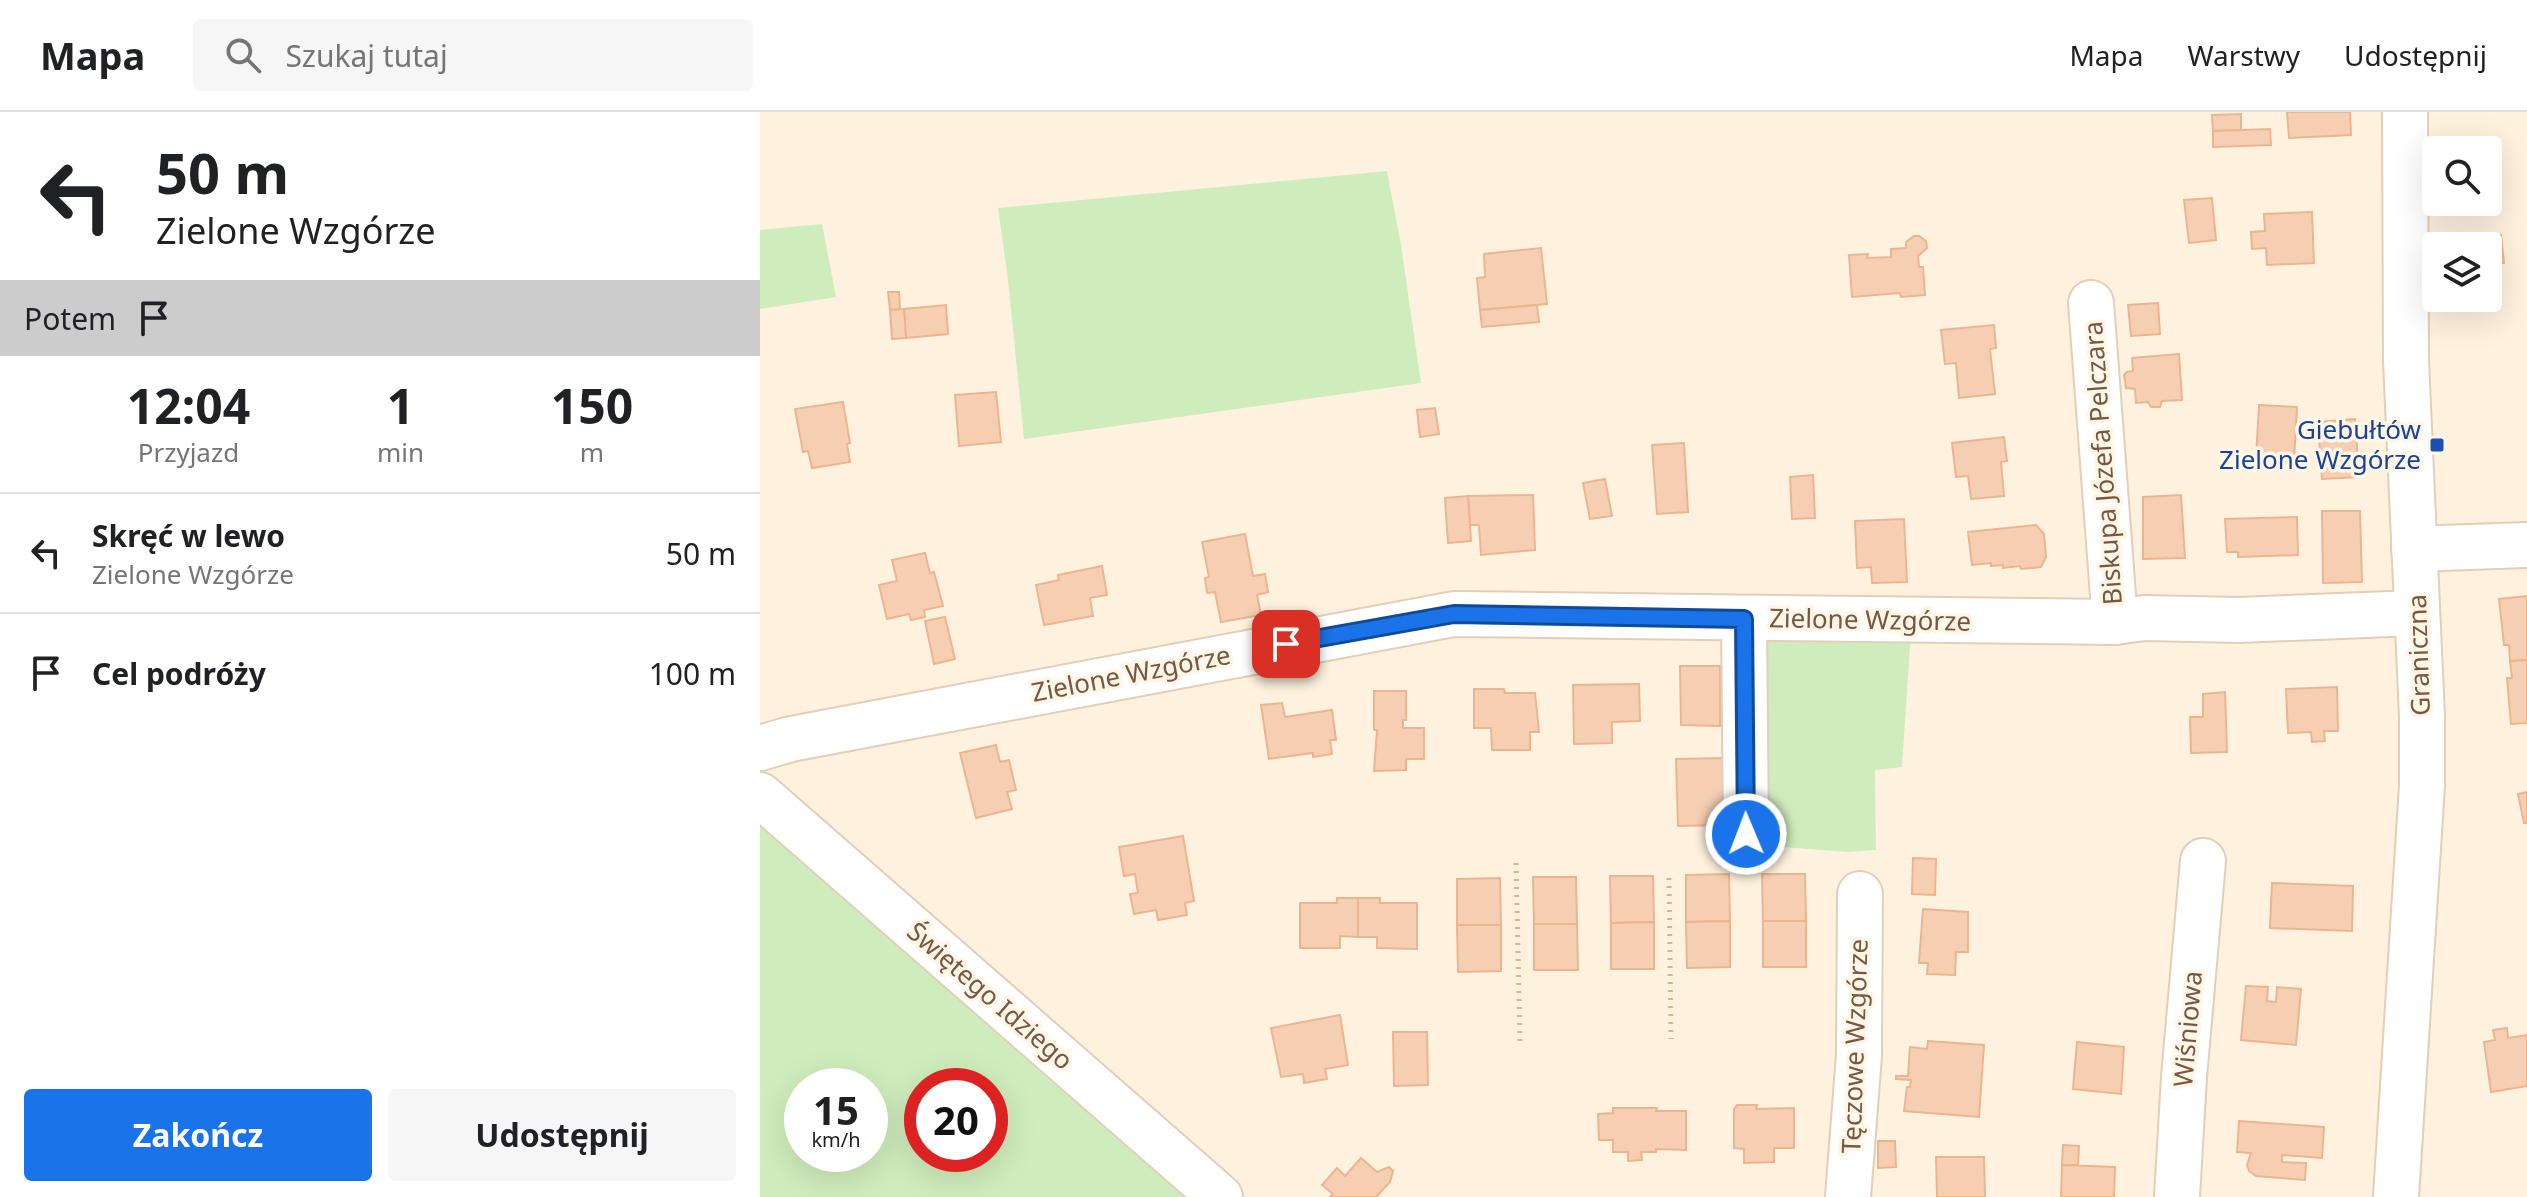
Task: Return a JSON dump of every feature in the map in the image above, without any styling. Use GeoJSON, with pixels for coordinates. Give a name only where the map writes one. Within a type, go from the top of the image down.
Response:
{"type":"FeatureCollection","features":[{"type":"Feature","properties":{"kind":"street","name":"Graniczna"},"geometry":{"type":"LineString","coordinates":[[2396,1197],[2422,785],[2422,717],[2406,361],[2405,112]]}},
{"type":"Feature","properties":{"kind":"street","name":"Biskupa Józefa Pelczara"},"geometry":{"type":"LineString","coordinates":[[2091,303],[2115,622]]}},
{"type":"Feature","properties":{"kind":"street"},"geometry":{"type":"LineString","coordinates":[[2414,549],[2527,545]]}},
{"type":"Feature","properties":{"kind":"street","name":"Zielone Wzgórze"},"geometry":{"type":"LineString","coordinates":[[760,748],[837,730],[1454,614],[2115,622],[2144,618],[2239,620],[2416,613]]}},
{"type":"Feature","properties":{"kind":"street"},"geometry":{"type":"LineString","coordinates":[[1744,619],[1746,834]]}},
{"type":"Feature","properties":{"kind":"street","name":"Świętego Idziego"},"geometry":{"type":"LineString","coordinates":[[760,795],[1220,1197]]}},
{"type":"Feature","properties":{"kind":"street","name":"Wiśniowa"},"geometry":{"type":"LineString","coordinates":[[2177,1197],[2203,861]]}},
{"type":"Feature","properties":{"kind":"street","name":"Tęczowe Wzgórze"},"geometry":{"type":"LineString","coordinates":[[1848,1197],[1859,1055],[1860,894]]}},
{"type":"Feature","properties":{"kind":"path"},"geometry":{"type":"LineString","coordinates":[[1516,863],[1520,1042]]}},
{"type":"Feature","properties":{"kind":"path"},"geometry":{"type":"LineString","coordinates":[[1669,878],[1671,1039]]}},
{"type":"Feature","properties":{"kind":"green space"},"geometry":{"type":"Polygon","coordinates":[[[1387,171],[1421,383],[1024,439],[998,208],[1387,171]]]}},
{"type":"Feature","properties":{"kind":"green space"},"geometry":{"type":"Polygon","coordinates":[[[822,224],[836,297],[760,309],[760,230],[822,224]]]}},
{"type":"Feature","properties":{"kind":"green space"},"geometry":{"type":"Polygon","coordinates":[[[1725,632],[1911,632],[1902,767],[1875,770],[1876,850],[1847,852],[1731,843],[1725,632]]]}},
{"type":"Feature","properties":{"kind":"green space"},"geometry":{"type":"Polygon","coordinates":[[[760,815],[1195,1197],[760,1197],[760,815]]]}},
{"type":"Feature","properties":{"kind":"building"},"geometry":{"type":"Polygon","coordinates":[[[2287,112],[2350,112],[2351,135],[2289,138],[2287,112]]]}},
{"type":"Feature","properties":{"kind":"building"},"geometry":{"type":"Polygon","coordinates":[[[2241,114],[2241,130],[2213,131],[2212,115],[2241,114]]]}},
{"type":"Feature","properties":{"kind":"building"},"geometry":{"type":"Polygon","coordinates":[[[2270,129],[2271,145],[2213,147],[2213,131],[2270,129]]]}},
{"type":"Feature","properties":{"kind":"building"},"geometry":{"type":"Polygon","coordinates":[[[2212,198],[2216,240],[2189,243],[2184,200],[2212,198]]]}},
{"type":"Feature","properties":{"kind":"building"},"geometry":{"type":"Polygon","coordinates":[[[2312,212],[2314,263],[2267,265],[2266,248],[2252,249],[2251,232],[2265,231],[2264,214],[2312,212]]]}},
{"type":"Feature","properties":{"kind":"building"},"geometry":{"type":"Polygon","coordinates":[[[1914,236],[1926,241],[1927,248],[1918,256],[1919,267],[1923,267],[1925,295],[1901,297],[1900,293],[1852,297],[1849,255],[1891,257],[1891,249],[1906,248],[1906,242],[1914,236]]]}},
{"type":"Feature","properties":{"kind":"building"},"geometry":{"type":"Polygon","coordinates":[[[1541,248],[1547,304],[1480,310],[1477,278],[1485,277],[1484,254],[1541,248]]]}},
{"type":"Feature","properties":{"kind":"building"},"geometry":{"type":"Polygon","coordinates":[[[888,292],[899,292],[900,309],[890,310],[888,292]]]}},
{"type":"Feature","properties":{"kind":"building"},"geometry":{"type":"Polygon","coordinates":[[[2158,303],[2160,334],[2131,336],[2128,305],[2158,303]]]}},
{"type":"Feature","properties":{"kind":"building"},"geometry":{"type":"Polygon","coordinates":[[[946,305],[948,334],[906,338],[904,309],[946,305]]]}},
{"type":"Feature","properties":{"kind":"building"},"geometry":{"type":"Polygon","coordinates":[[[1537,305],[1539,322],[1482,327],[1480,310],[1537,305]]]}},
{"type":"Feature","properties":{"kind":"building"},"geometry":{"type":"Polygon","coordinates":[[[904,309],[906,338],[892,339],[890,310],[904,309]]]}},
{"type":"Feature","properties":{"kind":"building"},"geometry":{"type":"Polygon","coordinates":[[[1994,325],[1996,348],[1990,349],[1995,394],[1959,398],[1956,363],[1945,364],[1941,330],[1994,325]]]}},
{"type":"Feature","properties":{"kind":"building"},"geometry":{"type":"Polygon","coordinates":[[[2179,354],[2182,400],[2162,401],[2160,407],[2151,407],[2148,402],[2136,403],[2135,389],[2126,388],[2124,375],[2133,371],[2132,358],[2179,354]]]}},
{"type":"Feature","properties":{"kind":"building"},"geometry":{"type":"Polygon","coordinates":[[[996,392],[1001,442],[959,446],[955,395],[996,392]]]}},
{"type":"Feature","properties":{"kind":"building"},"geometry":{"type":"Polygon","coordinates":[[[843,402],[850,462],[812,468],[808,451],[803,452],[795,409],[843,402]]]}},
{"type":"Feature","properties":{"kind":"building"},"geometry":{"type":"Polygon","coordinates":[[[2259,405],[2297,407],[2294,461],[2256,458],[2259,405]]]}},
{"type":"Feature","properties":{"kind":"building"},"geometry":{"type":"Polygon","coordinates":[[[1435,408],[1439,434],[1420,437],[1417,410],[1435,408]]]}},
{"type":"Feature","properties":{"kind":"building"},"geometry":{"type":"Polygon","coordinates":[[[2355,419],[2359,477],[2322,479],[2318,422],[2355,419]]]}},
{"type":"Feature","properties":{"kind":"building"},"geometry":{"type":"Polygon","coordinates":[[[2004,437],[2007,461],[2001,462],[2004,496],[1971,499],[1968,476],[1956,477],[1952,443],[2004,437]]]}},
{"type":"Feature","properties":{"kind":"building"},"geometry":{"type":"Polygon","coordinates":[[[1684,443],[1688,512],[1657,514],[1652,445],[1684,443]]]}},
{"type":"Feature","properties":{"kind":"building"},"geometry":{"type":"Polygon","coordinates":[[[1813,475],[1815,518],[1792,519],[1790,477],[1813,475]]]}},
{"type":"Feature","properties":{"kind":"building"},"geometry":{"type":"Polygon","coordinates":[[[1605,479],[1612,516],[1590,519],[1583,483],[1605,479]]]}},
{"type":"Feature","properties":{"kind":"building"},"geometry":{"type":"Polygon","coordinates":[[[1533,495],[1535,550],[1481,555],[1479,525],[1470,525],[1468,496],[1533,495]]]}},
{"type":"Feature","properties":{"kind":"building"},"geometry":{"type":"Polygon","coordinates":[[[2181,495],[2185,558],[2143,559],[2143,497],[2181,495]]]}},
{"type":"Feature","properties":{"kind":"building"},"geometry":{"type":"Polygon","coordinates":[[[1468,496],[1471,541],[1448,543],[1445,498],[1468,496]]]}},
{"type":"Feature","properties":{"kind":"building"},"geometry":{"type":"Polygon","coordinates":[[[2322,511],[2360,511],[2362,582],[2323,583],[2322,511]]]}},
{"type":"Feature","properties":{"kind":"building"},"geometry":{"type":"Polygon","coordinates":[[[2297,517],[2298,555],[2238,557],[2238,552],[2227,552],[2225,519],[2297,517]]]}},
{"type":"Feature","properties":{"kind":"building"},"geometry":{"type":"Polygon","coordinates":[[[1904,519],[1907,582],[1872,583],[1871,567],[1857,568],[1855,521],[1904,519]]]}},
{"type":"Feature","properties":{"kind":"building"},"geometry":{"type":"Polygon","coordinates":[[[2036,525],[2044,534],[2046,557],[2041,567],[2021,569],[2020,566],[1991,566],[1991,563],[1972,565],[1968,532],[2036,525]]]}},
{"type":"Feature","properties":{"kind":"building"},"geometry":{"type":"Polygon","coordinates":[[[1245,534],[1253,576],[1265,574],[1268,592],[1257,595],[1261,615],[1221,622],[1215,592],[1207,593],[1205,578],[1209,577],[1202,542],[1245,534]]]}},
{"type":"Feature","properties":{"kind":"building"},"geometry":{"type":"Polygon","coordinates":[[[925,553],[930,573],[934,572],[943,606],[924,610],[925,617],[911,620],[909,614],[887,619],[879,585],[897,581],[892,560],[925,553]]]}},
{"type":"Feature","properties":{"kind":"building"},"geometry":{"type":"Polygon","coordinates":[[[1102,566],[1107,595],[1090,598],[1093,616],[1044,625],[1036,585],[1059,580],[1058,575],[1102,566]]]}},
{"type":"Feature","properties":{"kind":"building"},"geometry":{"type":"Polygon","coordinates":[[[2527,596],[2527,660],[2510,661],[2509,645],[2504,645],[2499,599],[2527,596]]]}},
{"type":"Feature","properties":{"kind":"building"},"geometry":{"type":"Polygon","coordinates":[[[945,617],[955,659],[934,664],[925,621],[945,617]]]}},
{"type":"Feature","properties":{"kind":"building"},"geometry":{"type":"Polygon","coordinates":[[[2527,660],[2527,723],[2511,724],[2507,678],[2512,678],[2510,661],[2527,660]]]}},
{"type":"Feature","properties":{"kind":"building"},"geometry":{"type":"Polygon","coordinates":[[[1680,666],[1720,666],[1720,726],[1681,725],[1680,666]]]}},
{"type":"Feature","properties":{"kind":"building"},"geometry":{"type":"Polygon","coordinates":[[[1639,684],[1640,721],[1612,722],[1612,743],[1574,744],[1573,685],[1639,684]]]}},
{"type":"Feature","properties":{"kind":"building"},"geometry":{"type":"Polygon","coordinates":[[[2337,687],[2338,731],[2324,731],[2325,741],[2312,742],[2311,732],[2288,733],[2286,689],[2337,687]]]}},
{"type":"Feature","properties":{"kind":"building"},"geometry":{"type":"Polygon","coordinates":[[[1474,689],[1535,693],[1539,732],[1530,732],[1530,750],[1492,750],[1491,728],[1474,728],[1474,689]]]}},
{"type":"Feature","properties":{"kind":"building"},"geometry":{"type":"Polygon","coordinates":[[[1374,691],[1406,691],[1403,728],[1424,728],[1424,759],[1406,759],[1406,770],[1374,771],[1377,730],[1374,730],[1374,691]]]}},
{"type":"Feature","properties":{"kind":"building"},"geometry":{"type":"Polygon","coordinates":[[[2225,692],[2227,752],[2191,753],[2190,717],[2203,717],[2203,694],[2225,692]]]}},
{"type":"Feature","properties":{"kind":"building"},"geometry":{"type":"Polygon","coordinates":[[[1282,703],[1285,717],[1332,710],[1336,740],[1330,740],[1332,754],[1313,757],[1313,753],[1269,759],[1261,705],[1282,703]]]}},
{"type":"Feature","properties":{"kind":"building"},"geometry":{"type":"Polygon","coordinates":[[[996,745],[1000,762],[1009,760],[1016,790],[1007,792],[1012,809],[976,818],[960,753],[996,745]]]}},
{"type":"Feature","properties":{"kind":"building"},"geometry":{"type":"Polygon","coordinates":[[[1724,758],[1726,825],[1678,826],[1676,759],[1724,758]]]}},
{"type":"Feature","properties":{"kind":"building"},"geometry":{"type":"Polygon","coordinates":[[[2527,792],[2527,823],[2524,823],[2518,794],[2527,792]]]}},
{"type":"Feature","properties":{"kind":"building"},"geometry":{"type":"Polygon","coordinates":[[[1183,836],[1194,901],[1185,903],[1187,915],[1158,920],[1156,910],[1134,914],[1130,894],[1138,893],[1135,874],[1124,876],[1119,847],[1183,836]]]}},
{"type":"Feature","properties":{"kind":"building"},"geometry":{"type":"Polygon","coordinates":[[[1913,858],[1936,859],[1935,895],[1912,894],[1913,858]]]}},
{"type":"Feature","properties":{"kind":"building"},"geometry":{"type":"Polygon","coordinates":[[[1729,874],[1730,921],[1686,922],[1686,875],[1729,874]]]}},
{"type":"Feature","properties":{"kind":"building"},"geometry":{"type":"Polygon","coordinates":[[[1762,874],[1805,874],[1806,921],[1763,921],[1762,874]]]}},
{"type":"Feature","properties":{"kind":"building"},"geometry":{"type":"Polygon","coordinates":[[[1610,876],[1653,876],[1654,922],[1611,923],[1610,876]]]}},
{"type":"Feature","properties":{"kind":"building"},"geometry":{"type":"Polygon","coordinates":[[[1533,877],[1576,877],[1577,924],[1534,924],[1533,877]]]}},
{"type":"Feature","properties":{"kind":"building"},"geometry":{"type":"Polygon","coordinates":[[[1500,878],[1501,925],[1457,925],[1457,879],[1500,878]]]}},
{"type":"Feature","properties":{"kind":"building"},"geometry":{"type":"Polygon","coordinates":[[[2272,883],[2353,886],[2352,931],[2270,928],[2272,883]]]}},
{"type":"Feature","properties":{"kind":"building"},"geometry":{"type":"Polygon","coordinates":[[[1337,898],[1358,898],[1358,937],[1340,936],[1340,948],[1300,948],[1300,903],[1337,903],[1337,898]]]}},
{"type":"Feature","properties":{"kind":"building"},"geometry":{"type":"Polygon","coordinates":[[[1358,898],[1380,898],[1380,903],[1417,903],[1417,949],[1377,948],[1377,937],[1358,937],[1358,898]]]}},
{"type":"Feature","properties":{"kind":"building"},"geometry":{"type":"Polygon","coordinates":[[[1923,909],[1968,912],[1968,952],[1956,952],[1955,975],[1927,974],[1928,963],[1919,963],[1923,909]]]}},
{"type":"Feature","properties":{"kind":"building"},"geometry":{"type":"Polygon","coordinates":[[[1730,921],[1730,967],[1687,968],[1686,922],[1730,921]]]}},
{"type":"Feature","properties":{"kind":"building"},"geometry":{"type":"Polygon","coordinates":[[[1763,921],[1806,921],[1806,967],[1763,967],[1763,921]]]}},
{"type":"Feature","properties":{"kind":"building"},"geometry":{"type":"Polygon","coordinates":[[[1654,922],[1654,969],[1611,969],[1611,923],[1654,922]]]}},
{"type":"Feature","properties":{"kind":"building"},"geometry":{"type":"Polygon","coordinates":[[[1534,924],[1577,924],[1578,970],[1534,970],[1534,924]]]}},
{"type":"Feature","properties":{"kind":"building"},"geometry":{"type":"Polygon","coordinates":[[[1457,925],[1501,925],[1501,971],[1458,972],[1457,925]]]}},
{"type":"Feature","properties":{"kind":"building"},"geometry":{"type":"Polygon","coordinates":[[[2246,986],[2268,987],[2267,1001],[2276,1002],[2277,987],[2301,989],[2296,1045],[2241,1040],[2246,986]]]}},
{"type":"Feature","properties":{"kind":"building"},"geometry":{"type":"Polygon","coordinates":[[[1340,1015],[1348,1065],[1325,1069],[1327,1079],[1304,1083],[1303,1074],[1281,1077],[1271,1028],[1340,1015]]]}},
{"type":"Feature","properties":{"kind":"building"},"geometry":{"type":"Polygon","coordinates":[[[2507,1028],[2508,1038],[2527,1035],[2527,1086],[2491,1092],[2484,1042],[2495,1040],[2493,1030],[2507,1028]]]}},
{"type":"Feature","properties":{"kind":"building"},"geometry":{"type":"Polygon","coordinates":[[[1393,1032],[1427,1032],[1428,1085],[1394,1086],[1393,1032]]]}},
{"type":"Feature","properties":{"kind":"building"},"geometry":{"type":"Polygon","coordinates":[[[1928,1041],[1984,1045],[1979,1117],[1904,1111],[1911,1080],[1896,1079],[1896,1076],[1908,1076],[1910,1047],[1927,1049],[1928,1041]]]}},
{"type":"Feature","properties":{"kind":"building"},"geometry":{"type":"Polygon","coordinates":[[[2077,1042],[2124,1047],[2121,1094],[2073,1089],[2077,1042]]]}},
{"type":"Feature","properties":{"kind":"building"},"geometry":{"type":"Polygon","coordinates":[[[1737,1105],[1757,1105],[1756,1109],[1794,1108],[1794,1148],[1774,1148],[1774,1162],[1744,1163],[1744,1149],[1734,1148],[1734,1109],[1737,1105]]]}},
{"type":"Feature","properties":{"kind":"building"},"geometry":{"type":"Polygon","coordinates":[[[1613,1108],[1686,1111],[1686,1150],[1656,1149],[1656,1152],[1641,1152],[1642,1160],[1628,1161],[1628,1152],[1613,1152],[1613,1140],[1599,1140],[1598,1114],[1613,1113],[1613,1108]]]}},
{"type":"Feature","properties":{"kind":"building"},"geometry":{"type":"Polygon","coordinates":[[[2239,1121],[2324,1127],[2322,1158],[2282,1155],[2282,1162],[2306,1163],[2305,1180],[2256,1176],[2247,1165],[2251,1153],[2237,1152],[2239,1121]]]}},
{"type":"Feature","properties":{"kind":"building"},"geometry":{"type":"Polygon","coordinates":[[[1878,1141],[1895,1141],[1896,1167],[1878,1168],[1878,1141]]]}},
{"type":"Feature","properties":{"kind":"building"},"geometry":{"type":"Polygon","coordinates":[[[2063,1145],[2079,1146],[2078,1165],[2062,1165],[2063,1145]]]}},
{"type":"Feature","properties":{"kind":"building"},"geometry":{"type":"Polygon","coordinates":[[[1936,1157],[1984,1157],[1985,1197],[1937,1197],[1936,1157]]]}},
{"type":"Feature","properties":{"kind":"building"},"geometry":{"type":"Polygon","coordinates":[[[1361,1158],[1377,1172],[1389,1167],[1393,1171],[1390,1182],[1376,1197],[1330,1197],[1333,1194],[1322,1185],[1337,1168],[1345,1176],[1361,1158]]]}},
{"type":"Feature","properties":{"kind":"building"},"geometry":{"type":"Polygon","coordinates":[[[2062,1165],[2115,1167],[2114,1197],[2061,1197],[2062,1165]]]}},
{"type":"Feature","properties":{"kind":"place","name":"Giebułtów Zielone Wzgórze"},"geometry":{"type":"Point","coordinates":[2437,445]}},
{"type":"Feature","properties":{"kind":"route"},"geometry":{"type":"LineString","coordinates":[[1286,644],[1454,614],[1744,619],[1746,834]]}}]}
